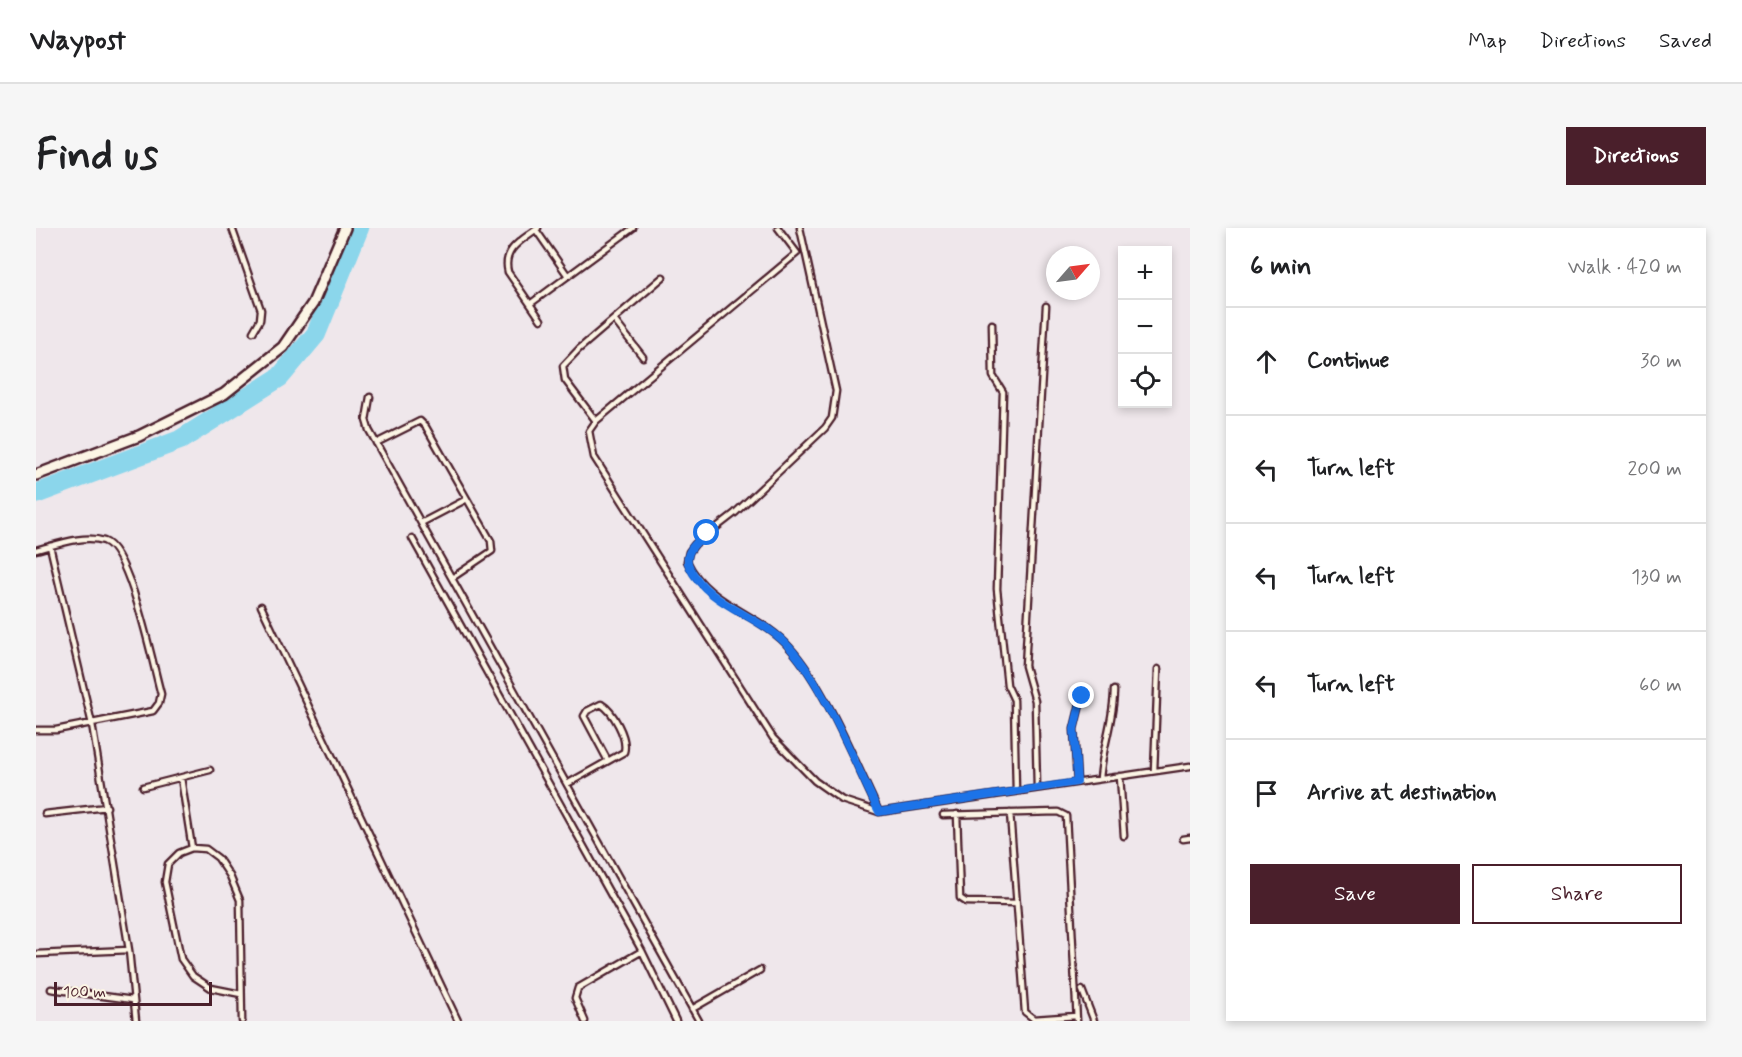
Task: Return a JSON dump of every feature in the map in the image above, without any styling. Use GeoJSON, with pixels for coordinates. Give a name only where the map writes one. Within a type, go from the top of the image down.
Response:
{"type":"FeatureCollection","features":[{"type":"Feature","properties":{"kind":"street"},"geometry":{"type":"LineString","coordinates":[[36,475],[139,436],[224,394],[284,347],[314,303],[345,228]]}},
{"type":"Feature","properties":{"kind":"lane"},"geometry":{"type":"LineString","coordinates":[[232,228],[261,310],[260,320],[252,332]]}},
{"type":"Feature","properties":{"kind":"lane"},"geometry":{"type":"LineString","coordinates":[[530,304],[633,228]]}},
{"type":"Feature","properties":{"kind":"lane"},"geometry":{"type":"LineString","coordinates":[[777,228],[797,253]]}},
{"type":"Feature","properties":{"kind":"lane"},"geometry":{"type":"LineString","coordinates":[[800,228],[836,391],[832,418],[744,505],[694,544],[687,561],[713,595],[758,620],[797,656],[822,696],[879,812]]}},
{"type":"Feature","properties":{"kind":"lane"},"geometry":{"type":"LineString","coordinates":[[541,320],[508,272],[507,255],[512,248],[537,229],[568,276]]}},
{"type":"Feature","properties":{"kind":"lane"},"geometry":{"type":"LineString","coordinates":[[806,252],[797,253],[596,421],[589,431],[594,457],[773,738],[815,781],[843,800],[879,812],[1190,766]]}},
{"type":"Feature","properties":{"kind":"lane"},"geometry":{"type":"LineString","coordinates":[[596,421],[565,380],[563,366],[579,349],[663,278]]}},
{"type":"Feature","properties":{"kind":"lane"},"geometry":{"type":"LineString","coordinates":[[1037,788],[1035,701],[1025,666],[1046,306]]}},
{"type":"Feature","properties":{"kind":"lane"},"geometry":{"type":"LineString","coordinates":[[614,320],[644,357]]}},
{"type":"Feature","properties":{"kind":"lane"},"geometry":{"type":"LineString","coordinates":[[992,324],[993,376],[1003,392],[997,589],[1006,685],[1014,700],[1016,791]]}},
{"type":"Feature","properties":{"kind":"lane"},"geometry":{"type":"LineString","coordinates":[[370,398],[366,420],[376,443],[699,1021]]}},
{"type":"Feature","properties":{"kind":"lane"},"geometry":{"type":"LineString","coordinates":[[376,443],[420,421],[426,427],[491,541],[492,551],[452,578]]}},
{"type":"Feature","properties":{"kind":"lane"},"geometry":{"type":"LineString","coordinates":[[421,524],[467,499]]}},
{"type":"Feature","properties":{"kind":"lane"},"geometry":{"type":"LineString","coordinates":[[36,549],[90,538],[106,541],[119,554],[132,585],[161,694],[153,711],[56,730],[36,730]]}},
{"type":"Feature","properties":{"kind":"lane"},"geometry":{"type":"LineString","coordinates":[[412,538],[642,951],[676,1021]]}},
{"type":"Feature","properties":{"kind":"lane"},"geometry":{"type":"LineString","coordinates":[[50,546],[92,724],[129,950],[136,1021]]}},
{"type":"Feature","properties":{"kind":"lane"},"geometry":{"type":"LineString","coordinates":[[261,606],[458,1021]]}},
{"type":"Feature","properties":{"kind":"lane"},"geometry":{"type":"LineString","coordinates":[[1154,771],[1158,669]]}},
{"type":"Feature","properties":{"kind":"lane"},"geometry":{"type":"LineString","coordinates":[[1100,779],[1102,755],[1114,709],[1114,690]]}},
{"type":"Feature","properties":{"kind":"lane"},"geometry":{"type":"LineString","coordinates":[[1077,782],[1074,729],[1082,696]]}},
{"type":"Feature","properties":{"kind":"lane"},"geometry":{"type":"LineString","coordinates":[[567,784],[624,752],[625,740],[607,707],[601,704],[587,711],[584,716],[608,760]]}},
{"type":"Feature","properties":{"kind":"lane"},"geometry":{"type":"LineString","coordinates":[[143,787],[210,770]]}},
{"type":"Feature","properties":{"kind":"lane"},"geometry":{"type":"LineString","coordinates":[[1120,776],[1124,836]]}},
{"type":"Feature","properties":{"kind":"lane"},"geometry":{"type":"LineString","coordinates":[[181,778],[192,848]]}},
{"type":"Feature","properties":{"kind":"lane"},"geometry":{"type":"LineString","coordinates":[[45,814],[107,807]]}},
{"type":"Feature","properties":{"kind":"lane"},"geometry":{"type":"LineString","coordinates":[[943,815],[957,814],[1058,812],[1066,816],[1076,1019],[1034,1019],[1027,1016],[1010,813]]}},
{"type":"Feature","properties":{"kind":"lane"},"geometry":{"type":"LineString","coordinates":[[957,814],[960,898],[966,902],[1017,903]]}},
{"type":"Feature","properties":{"kind":"lane"},"geometry":{"type":"LineString","coordinates":[[1183,839],[1190,838]]}},
{"type":"Feature","properties":{"kind":"lane"},"geometry":{"type":"LineString","coordinates":[[241,994],[211,988],[193,976],[181,959],[165,882],[168,864],[179,853],[192,848],[206,849],[218,858],[236,888],[240,900],[242,1021]]}},
{"type":"Feature","properties":{"kind":"lane"},"geometry":{"type":"LineString","coordinates":[[38,954],[129,950]]}},
{"type":"Feature","properties":{"kind":"lane"},"geometry":{"type":"LineString","coordinates":[[585,1021],[575,998],[578,988],[642,951]]}},
{"type":"Feature","properties":{"kind":"lane"},"geometry":{"type":"LineString","coordinates":[[692,1009],[760,970]]}},
{"type":"Feature","properties":{"kind":"lane"},"geometry":{"type":"LineString","coordinates":[[51,989],[134,1000]]}},
{"type":"Feature","properties":{"kind":"lane"},"geometry":{"type":"LineString","coordinates":[[1082,990],[1094,1021]]}},
{"type":"Feature","properties":{"kind":"waterway"},"geometry":{"type":"LineString","coordinates":[[36,494],[180,440],[280,377],[316,334],[359,228]]}},
{"type":"Feature","properties":{"kind":"route"},"geometry":{"type":"LineString","coordinates":[[707,533],[694,544],[689,552],[687,561],[691,569],[713,595],[758,620],[788,645],[797,656],[822,696],[879,812],[1077,782],[1074,729],[1082,696]]}}]}
